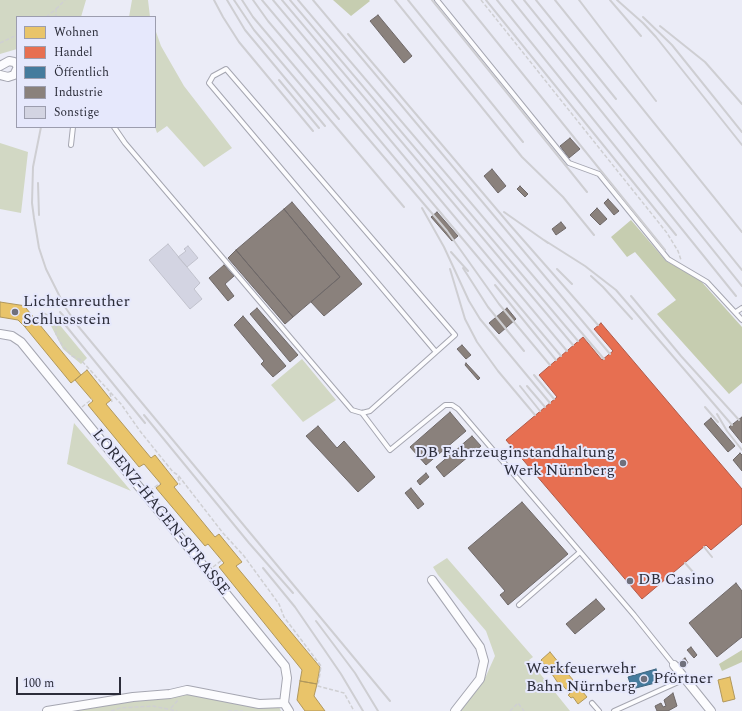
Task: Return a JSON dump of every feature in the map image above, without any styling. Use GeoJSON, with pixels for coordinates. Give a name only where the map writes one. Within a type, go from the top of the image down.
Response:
{"type":"FeatureCollection","features":[{"type":"Feature","properties":{"kind":"street"},"geometry":{"type":"LineString","coordinates":[[0,66],[9,61],[16,64],[14,75],[8,77],[0,75]]}},
{"type":"Feature","properties":{"kind":"street","name":"LORENZ-HAGEN-STRASSE"},"geometry":{"type":"LineString","coordinates":[[0,334],[12,336],[21,342],[285,666],[287,678],[284,703]]}},
{"type":"Feature","properties":{"kind":"street"},"geometry":{"type":"LineString","coordinates":[[432,580],[480,647],[484,661],[480,679],[455,711]]}},
{"type":"Feature","properties":{"kind":"street"},"geometry":{"type":"LineString","coordinates":[[674,665],[711,711]]}},
{"type":"Feature","properties":{"kind":"street"},"geometry":{"type":"LineString","coordinates":[[48,711],[133,697],[170,694],[187,690],[259,704],[284,703],[289,711]]}},
{"type":"Feature","properties":{"kind":"lane"},"geometry":{"type":"LineString","coordinates":[[437,0],[569,163],[599,174],[668,259],[708,282],[742,320]]}},
{"type":"Feature","properties":{"kind":"lane"},"geometry":{"type":"LineString","coordinates":[[115,128],[125,143],[352,410],[362,413],[370,411],[436,352],[455,335],[226,68],[213,76],[209,83],[436,352]]}},
{"type":"Feature","properties":{"kind":"lane"},"geometry":{"type":"LineString","coordinates":[[71,145],[73,128]]}},
{"type":"Feature","properties":{"kind":"lane"},"geometry":{"type":"LineString","coordinates":[[736,312],[742,308]]}},
{"type":"Feature","properties":{"kind":"lane"},"geometry":{"type":"LineString","coordinates":[[362,413],[390,450],[445,405],[452,404],[580,552],[674,665]]}},
{"type":"Feature","properties":{"kind":"lane"},"geometry":{"type":"LineString","coordinates":[[519,605],[580,552]]}},
{"type":"Feature","properties":{"kind":"lane"},"geometry":{"type":"LineString","coordinates":[[614,711],[685,679]]}},
{"type":"Feature","properties":{"kind":"lane"},"geometry":{"type":"LineString","coordinates":[[592,703],[599,711]]}},
{"type":"Feature","properties":{"kind":"path"},"geometry":{"type":"LineString","coordinates":[[47,16],[66,0]]}},
{"type":"Feature","properties":{"kind":"path"},"geometry":{"type":"LineString","coordinates":[[481,0],[667,233],[678,250],[683,267]]}},
{"type":"Feature","properties":{"kind":"path"},"geometry":{"type":"LineString","coordinates":[[56,9],[56,16]]}},
{"type":"Feature","properties":{"kind":"path"},"geometry":{"type":"LineString","coordinates":[[0,43],[16,35]]}},
{"type":"Feature","properties":{"kind":"path"},"geometry":{"type":"LineString","coordinates":[[39,316],[44,313],[54,319],[56,334],[62,345],[72,356],[81,360],[104,387],[110,391],[174,472],[244,556],[279,604],[284,617],[321,666],[318,686],[344,693],[354,711]]}},
{"type":"Feature","properties":{"kind":"path"},"geometry":{"type":"LineString","coordinates":[[110,391],[112,402]]}},
{"type":"Feature","properties":{"kind":"path"},"geometry":{"type":"LineString","coordinates":[[82,407],[92,399]]}},
{"type":"Feature","properties":{"kind":"path"},"geometry":{"type":"LineString","coordinates":[[170,474],[174,472]]}},
{"type":"Feature","properties":{"kind":"path"},"geometry":{"type":"LineString","coordinates":[[178,475],[180,485]]}},
{"type":"Feature","properties":{"kind":"path"},"geometry":{"type":"LineString","coordinates":[[150,491],[160,483]]}},
{"type":"Feature","properties":{"kind":"path"},"geometry":{"type":"LineString","coordinates":[[233,551],[236,548]]}},
{"type":"Feature","properties":{"kind":"path"},"geometry":{"type":"LineString","coordinates":[[213,567],[222,560]]}},
{"type":"Feature","properties":{"kind":"path"},"geometry":{"type":"LineString","coordinates":[[510,711],[518,703],[524,711]]}},
{"type":"Feature","properties":{"kind":"path"},"geometry":{"type":"LineString","coordinates":[[111,711],[120,708],[154,706],[177,711]]}},
{"type":"Feature","properties":{"kind":"path"},"geometry":{"type":"LineString","coordinates":[[228,711],[243,711]]}},
{"type":"Feature","properties":{"kind":"green space"},"geometry":{"type":"Polygon","coordinates":[[[0,0],[86,0],[81,16],[16,16],[16,49],[0,54],[0,0]]]}},
{"type":"Feature","properties":{"kind":"green space"},"geometry":{"type":"Polygon","coordinates":[[[132,0],[148,0],[150,16],[129,16],[132,0]]]}},
{"type":"Feature","properties":{"kind":"green space"},"geometry":{"type":"Polygon","coordinates":[[[333,0],[369,0],[370,1],[351,16],[333,0]]]}},
{"type":"Feature","properties":{"kind":"green space"},"geometry":{"type":"Polygon","coordinates":[[[156,32],[161,46],[184,86],[232,148],[204,167],[167,126],[157,133],[155,128],[156,32]]]}},
{"type":"Feature","properties":{"kind":"green space"},"geometry":{"type":"Polygon","coordinates":[[[0,143],[28,152],[21,213],[0,209],[0,143]]]}},
{"type":"Feature","properties":{"kind":"green space"},"geometry":{"type":"Polygon","coordinates":[[[631,220],[666,261],[700,280],[742,327],[742,383],[729,394],[657,314],[676,300],[635,252],[627,257],[611,237],[631,220]]]}},
{"type":"Feature","properties":{"kind":"green space"},"geometry":{"type":"Polygon","coordinates":[[[54,318],[87,358],[81,364],[63,349],[49,322],[54,318]]]}},
{"type":"Feature","properties":{"kind":"green space"},"geometry":{"type":"Polygon","coordinates":[[[302,359],[336,400],[303,422],[271,385],[302,359]]]}},
{"type":"Feature","properties":{"kind":"green space"},"geometry":{"type":"Polygon","coordinates":[[[74,423],[131,491],[67,464],[74,423]]]}},
{"type":"Feature","properties":{"kind":"green space"},"geometry":{"type":"Polygon","coordinates":[[[447,558],[533,657],[529,660],[570,711],[458,711],[486,676],[495,656],[486,631],[438,575],[433,567],[447,558]]]}},
{"type":"Feature","properties":{"kind":"green space"},"geometry":{"type":"Polygon","coordinates":[[[742,650],[742,662],[722,671],[719,664],[742,650]]]}},
{"type":"Feature","properties":{"kind":"green space"},"geometry":{"type":"Polygon","coordinates":[[[183,693],[279,707],[281,711],[66,711],[183,693]]]}},
{"type":"Feature","properties":{"kind":"building: Wohnen","name":"Lichtenreuther Schlussstein"},"geometry":{"type":"Polygon","coordinates":[[[0,302],[26,306],[35,319],[25,327],[18,320],[0,317],[0,302]]]}},
{"type":"Feature","properties":{"kind":"building: Wohnen"},"geometry":{"type":"Polygon","coordinates":[[[35,319],[81,375],[71,383],[25,327],[35,319]]]}},
{"type":"Feature","properties":{"kind":"building: Wohnen"},"geometry":{"type":"Polygon","coordinates":[[[87,370],[111,400],[106,404],[151,458],[155,455],[178,484],[174,487],[215,537],[219,534],[242,562],[236,566],[320,667],[317,684],[300,681],[302,670],[219,567],[224,563],[208,544],[205,546],[156,488],[161,484],[144,464],[139,467],[88,405],[93,401],[75,380],[87,370]]]}},
{"type":"Feature","properties":{"kind":"building: Wohnen"},"geometry":{"type":"Polygon","coordinates":[[[550,652],[587,697],[578,704],[573,697],[571,698],[568,695],[570,694],[560,682],[558,683],[550,671],[549,673],[541,660],[550,652]]]}},
{"type":"Feature","properties":{"kind":"building: Wohnen"},"geometry":{"type":"Polygon","coordinates":[[[730,677],[735,699],[723,702],[718,680],[730,677]]]}},
{"type":"Feature","properties":{"kind":"building: Wohnen"},"geometry":{"type":"Polygon","coordinates":[[[300,681],[317,684],[314,696],[325,711],[305,711],[297,700],[300,681]]]}},
{"type":"Feature","properties":{"kind":"building: Handel","name":"DB Fahrzeuginstandhaltung Werk Nürnberg"},"geometry":{"type":"Polygon","coordinates":[[[601,323],[742,489],[742,524],[711,550],[706,545],[642,599],[506,440],[557,397],[539,375],[583,337],[602,360],[613,351],[594,329],[601,323]]]}},
{"type":"Feature","properties":{"kind":"building: Öffentlich","name":"Werkfeuerwehr Bahn Nürnberg"},"geometry":{"type":"Polygon","coordinates":[[[656,669],[659,682],[632,689],[628,677],[656,669]]]}},
{"type":"Feature","properties":{"kind":"building: Industrie"},"geometry":{"type":"Polygon","coordinates":[[[378,15],[412,56],[404,63],[370,21],[378,15]]]}},
{"type":"Feature","properties":{"kind":"building: Industrie"},"geometry":{"type":"Polygon","coordinates":[[[570,138],[580,149],[569,158],[560,146],[570,138]]]}},
{"type":"Feature","properties":{"kind":"building: Industrie"},"geometry":{"type":"Polygon","coordinates":[[[492,169],[506,186],[498,193],[484,176],[492,169]]]}},
{"type":"Feature","properties":{"kind":"building: Industrie"},"geometry":{"type":"Polygon","coordinates":[[[520,186],[528,194],[525,197],[517,189],[520,186]]]}},
{"type":"Feature","properties":{"kind":"building: Industrie"},"geometry":{"type":"Polygon","coordinates":[[[608,199],[619,211],[614,215],[604,203],[608,199]]]}},
{"type":"Feature","properties":{"kind":"building: Industrie"},"geometry":{"type":"Polygon","coordinates":[[[292,202],[362,284],[324,316],[311,302],[340,277],[284,209],[292,202]]]}},
{"type":"Feature","properties":{"kind":"building: Industrie"},"geometry":{"type":"Polygon","coordinates":[[[597,208],[607,219],[600,225],[590,215],[597,208]]]}},
{"type":"Feature","properties":{"kind":"building: Industrie"},"geometry":{"type":"Polygon","coordinates":[[[284,209],[340,277],[293,317],[236,250],[284,209]]]}},
{"type":"Feature","properties":{"kind":"building: Industrie"},"geometry":{"type":"Polygon","coordinates":[[[437,212],[458,236],[452,241],[431,217],[437,212]]]}},
{"type":"Feature","properties":{"kind":"building: Industrie"},"geometry":{"type":"Polygon","coordinates":[[[561,222],[566,228],[556,235],[552,229],[561,222]]]}},
{"type":"Feature","properties":{"kind":"building: Industrie"},"geometry":{"type":"Polygon","coordinates":[[[236,250],[293,317],[285,324],[228,258],[236,250]]]}},
{"type":"Feature","properties":{"kind":"building: Industrie"},"geometry":{"type":"Polygon","coordinates":[[[224,265],[234,276],[225,284],[234,296],[228,301],[209,278],[224,265]]]}},
{"type":"Feature","properties":{"kind":"building: Industrie"},"geometry":{"type":"Polygon","coordinates":[[[257,308],[298,355],[290,362],[250,314],[257,308]]]}},
{"type":"Feature","properties":{"kind":"building: Industrie"},"geometry":{"type":"Polygon","coordinates":[[[507,308],[516,319],[499,334],[489,323],[507,308]]]}},
{"type":"Feature","properties":{"kind":"building: Industrie"},"geometry":{"type":"Polygon","coordinates":[[[243,316],[286,366],[273,377],[261,364],[264,361],[234,325],[243,316]]]}},
{"type":"Feature","properties":{"kind":"building: Industrie"},"geometry":{"type":"Polygon","coordinates":[[[462,345],[471,355],[466,359],[457,349],[462,345]]]}},
{"type":"Feature","properties":{"kind":"building: Industrie"},"geometry":{"type":"Polygon","coordinates":[[[466,363],[480,378],[478,380],[465,365],[466,363]]]}},
{"type":"Feature","properties":{"kind":"building: Industrie"},"geometry":{"type":"Polygon","coordinates":[[[450,412],[466,431],[426,465],[410,447],[450,412]]]}},
{"type":"Feature","properties":{"kind":"building: Industrie"},"geometry":{"type":"Polygon","coordinates":[[[742,417],[742,443],[729,427],[742,417]]]}},
{"type":"Feature","properties":{"kind":"building: Industrie"},"geometry":{"type":"Polygon","coordinates":[[[711,418],[735,446],[728,452],[704,424],[711,418]]]}},
{"type":"Feature","properties":{"kind":"building: Industrie"},"geometry":{"type":"Polygon","coordinates":[[[318,426],[337,448],[344,441],[375,477],[358,492],[306,436],[318,426]]]}},
{"type":"Feature","properties":{"kind":"building: Industrie"},"geometry":{"type":"Polygon","coordinates":[[[472,436],[481,446],[444,477],[436,467],[472,436]]]}},
{"type":"Feature","properties":{"kind":"building: Industrie"},"geometry":{"type":"Polygon","coordinates":[[[740,453],[742,455],[742,471],[733,460],[740,453]]]}},
{"type":"Feature","properties":{"kind":"building: Industrie"},"geometry":{"type":"Polygon","coordinates":[[[426,473],[429,477],[420,485],[417,481],[426,473]]]}},
{"type":"Feature","properties":{"kind":"building: Industrie"},"geometry":{"type":"Polygon","coordinates":[[[411,488],[424,504],[418,509],[405,493],[411,488]]]}},
{"type":"Feature","properties":{"kind":"building: Industrie"},"geometry":{"type":"Polygon","coordinates":[[[522,502],[568,554],[508,605],[500,595],[505,591],[468,548],[522,502]]]}},
{"type":"Feature","properties":{"kind":"building: Industrie"},"geometry":{"type":"Polygon","coordinates":[[[736,583],[742,591],[742,637],[717,657],[689,623],[736,583]]]}},
{"type":"Feature","properties":{"kind":"building: Industrie"},"geometry":{"type":"Polygon","coordinates":[[[596,599],[605,609],[575,634],[566,624],[596,599]]]}},
{"type":"Feature","properties":{"kind":"building: Industrie"},"geometry":{"type":"Polygon","coordinates":[[[691,647],[697,655],[694,658],[687,650],[691,647]]]}},
{"type":"Feature","properties":{"kind":"building: Industrie","name":"Pförtner"},"geometry":{"type":"Polygon","coordinates":[[[685,658],[688,663],[681,669],[677,664],[685,658]]]}},
{"type":"Feature","properties":{"kind":"building: Industrie"},"geometry":{"type":"Polygon","coordinates":[[[673,693],[677,706],[668,711],[657,711],[655,706],[661,703],[663,707],[666,706],[664,700],[673,693]]]}},
{"type":"Feature","properties":{"kind":"building: Sonstige"},"geometry":{"type":"Polygon","coordinates":[[[168,244],[200,283],[194,289],[202,299],[190,309],[149,260],[168,244]]]}},
{"type":"Feature","properties":{"kind":"building: Sonstige"},"geometry":{"type":"Polygon","coordinates":[[[188,246],[198,258],[187,267],[178,257],[186,251],[184,249],[188,246]]]}},
{"type":"Feature","properties":{"kind":"railway"},"geometry":{"type":"LineString","coordinates":[[214,0],[239,42],[313,131]]}},
{"type":"Feature","properties":{"kind":"railway"},"geometry":{"type":"LineString","coordinates":[[227,0],[245,30],[325,126]]}},
{"type":"Feature","properties":{"kind":"railway"},"geometry":{"type":"LineString","coordinates":[[234,0],[254,30],[404,207]]}},
{"type":"Feature","properties":{"kind":"railway"},"geometry":{"type":"LineString","coordinates":[[242,0],[253,17],[339,119]]}},
{"type":"Feature","properties":{"kind":"railway"},"geometry":{"type":"LineString","coordinates":[[253,0],[268,21],[447,231],[499,304],[550,365]]}},
{"type":"Feature","properties":{"kind":"railway"},"geometry":{"type":"LineString","coordinates":[[262,0],[561,356]]}},
{"type":"Feature","properties":{"kind":"railway"},"geometry":{"type":"LineString","coordinates":[[273,0],[567,351]]}},
{"type":"Feature","properties":{"kind":"railway"},"geometry":{"type":"LineString","coordinates":[[282,0],[573,345]]}},
{"type":"Feature","properties":{"kind":"railway"},"geometry":{"type":"LineString","coordinates":[[290,0],[578,341]]}},
{"type":"Feature","properties":{"kind":"railway"},"geometry":{"type":"LineString","coordinates":[[298,0],[604,359]]}},
{"type":"Feature","properties":{"kind":"railway"},"geometry":{"type":"LineString","coordinates":[[313,0],[610,354]]}},
{"type":"Feature","properties":{"kind":"railway"},"geometry":{"type":"LineString","coordinates":[[395,0],[522,157],[563,197],[594,235]]}},
{"type":"Feature","properties":{"kind":"railway"},"geometry":{"type":"LineString","coordinates":[[408,0],[523,142]]}},
{"type":"Feature","properties":{"kind":"railway"},"geometry":{"type":"LineString","coordinates":[[432,0],[587,192]]}},
{"type":"Feature","properties":{"kind":"railway"},"geometry":{"type":"LineString","coordinates":[[463,0],[665,250]]}},
{"type":"Feature","properties":{"kind":"railway"},"geometry":{"type":"LineString","coordinates":[[486,0],[676,235]]}},
{"type":"Feature","properties":{"kind":"railway"},"geometry":{"type":"LineString","coordinates":[[497,0],[736,296]]}},
{"type":"Feature","properties":{"kind":"railway"},"geometry":{"type":"LineString","coordinates":[[512,0],[742,286]]}},
{"type":"Feature","properties":{"kind":"railway"},"geometry":{"type":"LineString","coordinates":[[524,0],[742,270]]}},
{"type":"Feature","properties":{"kind":"railway"},"geometry":{"type":"LineString","coordinates":[[536,0],[616,99]]}},
{"type":"Feature","properties":{"kind":"railway"},"geometry":{"type":"LineString","coordinates":[[555,0],[742,232]]}},
{"type":"Feature","properties":{"kind":"railway"},"geometry":{"type":"LineString","coordinates":[[579,0],[656,101]]}},
{"type":"Feature","properties":{"kind":"railway"},"geometry":{"type":"LineString","coordinates":[[610,0],[641,36]]}},
{"type":"Feature","properties":{"kind":"railway"},"geometry":{"type":"LineString","coordinates":[[617,0],[643,23],[656,37],[742,145]]}},
{"type":"Feature","properties":{"kind":"railway"},"geometry":{"type":"LineString","coordinates":[[643,17],[672,45],[742,132]]}},
{"type":"Feature","properties":{"kind":"railway"},"geometry":{"type":"LineString","coordinates":[[660,26],[705,62],[742,104]]}},
{"type":"Feature","properties":{"kind":"railway"},"geometry":{"type":"LineString","coordinates":[[348,34],[510,225],[598,325]]}},
{"type":"Feature","properties":{"kind":"railway"},"geometry":{"type":"LineString","coordinates":[[279,80],[319,128]]}},
{"type":"Feature","properties":{"kind":"railway"},"geometry":{"type":"LineString","coordinates":[[41,128],[33,167],[32,203],[34,218],[39,248],[46,269],[65,307],[78,326],[390,701]]}},
{"type":"Feature","properties":{"kind":"railway"},"geometry":{"type":"LineString","coordinates":[[38,183],[39,215]]}},
{"type":"Feature","properties":{"kind":"railway"},"geometry":{"type":"LineString","coordinates":[[422,208],[444,247],[469,301],[480,319],[550,403]]}},
{"type":"Feature","properties":{"kind":"railway"},"geometry":{"type":"LineString","coordinates":[[504,212],[548,243]]}},
{"type":"Feature","properties":{"kind":"railway"},"geometry":{"type":"LineString","coordinates":[[544,240],[585,266],[616,290],[732,425]]}},
{"type":"Feature","properties":{"kind":"railway"},"geometry":{"type":"LineString","coordinates":[[451,252],[468,271]]}},
{"type":"Feature","properties":{"kind":"railway"},"geometry":{"type":"LineString","coordinates":[[463,268],[488,307],[524,351]]}},
{"type":"Feature","properties":{"kind":"railway"},"geometry":{"type":"LineString","coordinates":[[450,269],[465,319],[477,342],[498,371],[535,415]]}},
{"type":"Feature","properties":{"kind":"railway"},"geometry":{"type":"LineString","coordinates":[[557,269],[572,284]]}},
{"type":"Feature","properties":{"kind":"railway"},"geometry":{"type":"LineString","coordinates":[[591,276],[632,319]]}},
{"type":"Feature","properties":{"kind":"railway"},"geometry":{"type":"LineString","coordinates":[[495,285],[556,360]]}},
{"type":"Feature","properties":{"kind":"railway"},"geometry":{"type":"LineString","coordinates":[[631,296],[681,356],[739,420]]}},
{"type":"Feature","properties":{"kind":"railway"},"geometry":{"type":"LineString","coordinates":[[60,312],[70,323]]}},
{"type":"Feature","properties":{"kind":"railway"},"geometry":{"type":"LineString","coordinates":[[62,321],[145,423]]}},
{"type":"Feature","properties":{"kind":"railway"},"geometry":{"type":"LineString","coordinates":[[534,375],[554,399]]}},
{"type":"Feature","properties":{"kind":"railway"},"geometry":{"type":"LineString","coordinates":[[520,386],[540,411]]}},
{"type":"Feature","properties":{"kind":"railway"},"geometry":{"type":"LineString","coordinates":[[527,386],[545,407]]}},
{"type":"Feature","properties":{"kind":"railway"},"geometry":{"type":"LineString","coordinates":[[705,407],[718,422]]}},
{"type":"Feature","properties":{"kind":"railway"},"geometry":{"type":"LineString","coordinates":[[717,414],[727,431],[742,450]]}},
{"type":"Feature","properties":{"kind":"railway"},"geometry":{"type":"LineString","coordinates":[[144,415],[249,543],[293,593]]}},
{"type":"Feature","properties":{"kind":"railway"},"geometry":{"type":"LineString","coordinates":[[704,547],[712,557]]}},
{"type":"Feature","properties":{"kind":"railway"},"geometry":{"type":"LineString","coordinates":[[685,563],[693,572]]}},
{"type":"Feature","properties":{"kind":"railway"},"geometry":{"type":"LineString","coordinates":[[263,568],[295,607],[341,674],[363,711]]}},
{"type":"Feature","properties":{"kind":"railway"},"geometry":{"type":"LineString","coordinates":[[671,574],[679,584]]}},
{"type":"Feature","properties":{"kind":"railway"},"geometry":{"type":"LineString","coordinates":[[316,621],[355,673],[378,711]]}},
{"type":"Feature","properties":{"kind":"place","name":"Lichtenreuther Schlussstein"},"geometry":{"type":"Point","coordinates":[15,312]}},
{"type":"Feature","properties":{"kind":"place","name":"DB Fahrzeuginstandhaltung Werk Nürnberg"},"geometry":{"type":"Point","coordinates":[623,463]}},
{"type":"Feature","properties":{"kind":"place","name":"DB Casino"},"geometry":{"type":"Point","coordinates":[630,581]}},
{"type":"Feature","properties":{"kind":"place","name":"Pförtner"},"geometry":{"type":"Point","coordinates":[683,664]}},
{"type":"Feature","properties":{"kind":"place","name":"Werkfeuerwehr Bahn Nürnberg"},"geometry":{"type":"Point","coordinates":[644,679]}}]}
